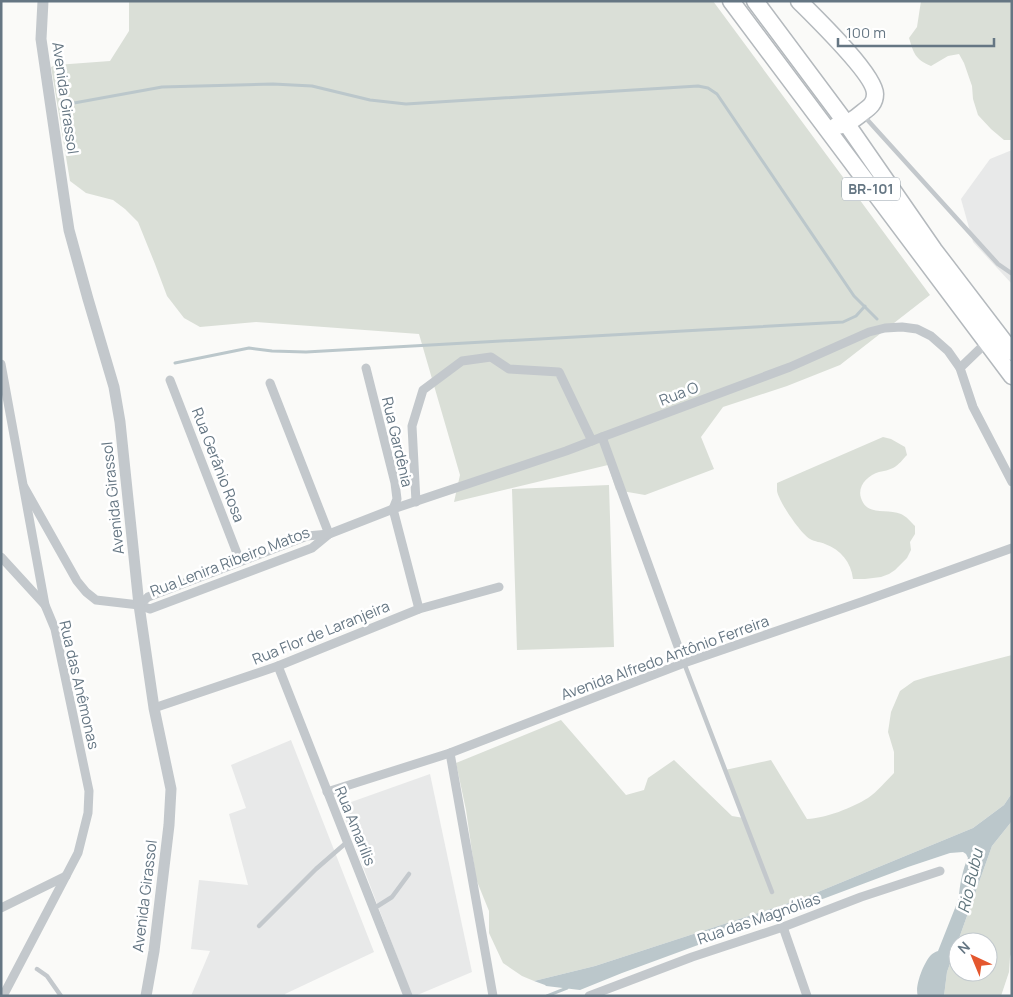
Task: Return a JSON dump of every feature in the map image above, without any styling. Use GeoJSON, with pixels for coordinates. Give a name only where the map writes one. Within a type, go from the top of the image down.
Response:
{"type":"FeatureCollection","features":[{"type":"Feature","properties":{"kind":"highway","name":"BR-101"},"geometry":{"type":"LineString","coordinates":[[731,1],[1012,376]]}},
{"type":"Feature","properties":{"kind":"highway"},"geometry":{"type":"LineString","coordinates":[[741,1],[831,123],[838,126],[862,113],[872,104],[875,90],[865,72],[800,1]]}},
{"type":"Feature","properties":{"kind":"highway","name":"BR-101"},"geometry":{"type":"LineString","coordinates":[[755,1],[846,123],[934,250],[1012,352]]}},
{"type":"Feature","properties":{"kind":"street","name":"Avenida Girassol"},"geometry":{"type":"LineString","coordinates":[[43,1],[41,39],[69,230],[114,387],[120,422],[139,605],[154,708],[171,789],[169,825],[154,951],[146,996]]}},
{"type":"Feature","properties":{"kind":"street","name":"Rua O"},"geometry":{"type":"LineString","coordinates":[[393,509],[566,451],[790,367],[869,332],[885,328],[902,327],[917,329],[931,336],[948,351],[960,368],[973,407],[1012,482]]}},
{"type":"Feature","properties":{"kind":"street"},"geometry":{"type":"LineString","coordinates":[[960,368],[987,342]]}},
{"type":"Feature","properties":{"kind":"street"},"geometry":{"type":"LineString","coordinates":[[416,502],[412,426],[423,390],[462,361],[491,358],[509,369],[559,372],[592,441]]}},
{"type":"Feature","properties":{"kind":"street","name":"Rua das Anêmonas"},"geometry":{"type":"LineString","coordinates":[[1,364],[45,605],[55,629],[89,791],[88,813],[78,853],[3,996]]}},
{"type":"Feature","properties":{"kind":"street","name":"Rua Gardênia"},"geometry":{"type":"LineString","coordinates":[[366,368],[395,483],[396,500],[393,509],[419,609]]}},
{"type":"Feature","properties":{"kind":"street","name":"Rua Gerânio Rosa"},"geometry":{"type":"LineString","coordinates":[[170,380],[240,561]]}},
{"type":"Feature","properties":{"kind":"street"},"geometry":{"type":"LineString","coordinates":[[270,383],[329,534]]}},
{"type":"Feature","properties":{"kind":"street"},"geometry":{"type":"LineString","coordinates":[[602,437],[684,663]]}},
{"type":"Feature","properties":{"kind":"street","name":"Rua Lenira Ribeiro Matos"},"geometry":{"type":"LineString","coordinates":[[24,487],[77,581],[86,592],[96,600],[139,605],[150,609],[312,548],[329,534]]}},
{"type":"Feature","properties":{"kind":"street","name":"Rua Lenira Ribeiro Matos"},"geometry":{"type":"LineString","coordinates":[[139,605],[148,598],[240,561],[307,536],[329,534],[393,509]]}},
{"type":"Feature","properties":{"kind":"street","name":"Avenida Alfredo Antônio Ferreira"},"geometry":{"type":"LineString","coordinates":[[327,792],[450,753],[684,663],[1012,548]]}},
{"type":"Feature","properties":{"kind":"street"},"geometry":{"type":"LineString","coordinates":[[1,557],[45,605]]}},
{"type":"Feature","properties":{"kind":"street","name":"Rua Flor de Laranjeira"},"geometry":{"type":"LineString","coordinates":[[154,708],[278,666],[419,609],[499,587]]}},
{"type":"Feature","properties":{"kind":"street","name":"Rua Amarílis"},"geometry":{"type":"LineString","coordinates":[[278,666],[408,996]]}},
{"type":"Feature","properties":{"kind":"street"},"geometry":{"type":"LineString","coordinates":[[450,753],[494,996]]}},
{"type":"Feature","properties":{"kind":"street","name":"Rua das Magnólias"},"geometry":{"type":"LineString","coordinates":[[589,996],[692,957],[783,927],[861,897],[940,872]]}},
{"type":"Feature","properties":{"kind":"street"},"geometry":{"type":"LineString","coordinates":[[1,908],[66,876]]}},
{"type":"Feature","properties":{"kind":"street"},"geometry":{"type":"LineString","coordinates":[[783,927],[807,996]]}},
{"type":"Feature","properties":{"kind":"lane"},"geometry":{"type":"LineString","coordinates":[[862,113],[998,264],[1011,272]]}},
{"type":"Feature","properties":{"kind":"lane"},"geometry":{"type":"LineString","coordinates":[[684,663],[772,892]]}},
{"type":"Feature","properties":{"kind":"lane"},"geometry":{"type":"LineString","coordinates":[[259,926],[316,869],[347,842]]}},
{"type":"Feature","properties":{"kind":"lane"},"geometry":{"type":"LineString","coordinates":[[374,909],[392,897],[409,874]]}},
{"type":"Feature","properties":{"kind":"lane"},"geometry":{"type":"LineString","coordinates":[[37,969],[47,976],[60,996]]}},
{"type":"Feature","properties":{"kind":"shaded area"},"geometry":{"type":"Polygon","coordinates":[[[129,1],[713,1],[930,295],[840,365],[787,386],[723,407],[701,437],[714,469],[645,495],[616,490],[608,465],[454,502],[460,475],[419,334],[256,322],[200,327],[184,318],[167,296],[138,222],[113,200],[86,193],[70,181],[51,67],[110,61],[129,31],[129,1]]]}},
{"type":"Feature","properties":{"kind":"shaded area"},"geometry":{"type":"Polygon","coordinates":[[[921,1],[1012,1],[1012,140],[1004,140],[978,115],[973,99],[972,86],[959,54],[948,56],[931,66],[916,55],[909,38],[917,27],[921,1]]]}},
{"type":"Feature","properties":{"kind":"shaded area"},"geometry":{"type":"Polygon","coordinates":[[[1012,150],[1012,284],[973,242],[961,199],[990,159],[1012,150]]]}},
{"type":"Feature","properties":{"kind":"shaded area"},"geometry":{"type":"Polygon","coordinates":[[[883,437],[905,447],[907,455],[895,467],[875,473],[867,478],[862,485],[861,498],[868,508],[878,511],[896,512],[905,516],[915,526],[915,534],[910,542],[911,550],[907,558],[895,570],[881,577],[853,579],[850,567],[840,553],[823,543],[810,539],[796,525],[779,496],[777,483],[883,437]]]}},
{"type":"Feature","properties":{"kind":"shaded area"},"geometry":{"type":"Polygon","coordinates":[[[609,485],[614,647],[517,650],[512,489],[609,485]]]}},
{"type":"Feature","properties":{"kind":"shaded area"},"geometry":{"type":"Polygon","coordinates":[[[1012,655],[1012,793],[1004,805],[973,828],[801,899],[595,966],[534,981],[522,976],[503,963],[489,933],[489,911],[476,879],[466,810],[456,763],[561,720],[626,795],[644,790],[648,778],[674,760],[732,816],[744,818],[725,770],[771,760],[807,819],[822,817],[847,809],[868,798],[894,773],[894,752],[888,732],[891,712],[900,691],[914,681],[1012,655]]]}},
{"type":"Feature","properties":{"kind":"shaded area"},"geometry":{"type":"Polygon","coordinates":[[[291,740],[374,952],[285,994],[286,996],[191,996],[210,951],[191,949],[199,880],[248,885],[229,814],[246,808],[231,765],[291,740]]]}},
{"type":"Feature","properties":{"kind":"shaded area"},"geometry":{"type":"Polygon","coordinates":[[[430,774],[472,972],[412,996],[340,806],[430,774]]]}},
{"type":"Feature","properties":{"kind":"shaded area"},"geometry":{"type":"Polygon","coordinates":[[[1012,821],[1012,951],[1009,972],[1001,996],[944,996],[948,969],[948,982],[998,982],[998,932],[961,932],[992,846],[1012,821]]]}},
{"type":"Feature","properties":{"kind":"water","name":"Rio Bubu"},"geometry":{"type":"Polygon","coordinates":[[[1012,793],[1012,821],[992,846],[961,932],[948,932],[948,969],[944,996],[918,996],[917,987],[925,963],[931,955],[938,951],[959,898],[964,867],[968,858],[963,852],[950,853],[908,867],[580,990],[546,986],[534,981],[595,966],[801,899],[973,828],[1004,805],[1012,793]]]}},
{"type":"Feature","properties":{"kind":"waterway"},"geometry":{"type":"LineString","coordinates":[[63,105],[162,87],[273,84],[312,86],[370,100],[406,104],[698,86],[708,88],[717,94],[854,296],[877,319]]}},
{"type":"Feature","properties":{"kind":"waterway"},"geometry":{"type":"LineString","coordinates":[[175,363],[249,348],[306,352],[843,322],[856,316],[865,306]]}},
{"type":"Feature","properties":{"kind":"waterway"},"geometry":{"type":"LineString","coordinates":[[547,996],[567,988]]}}]}
